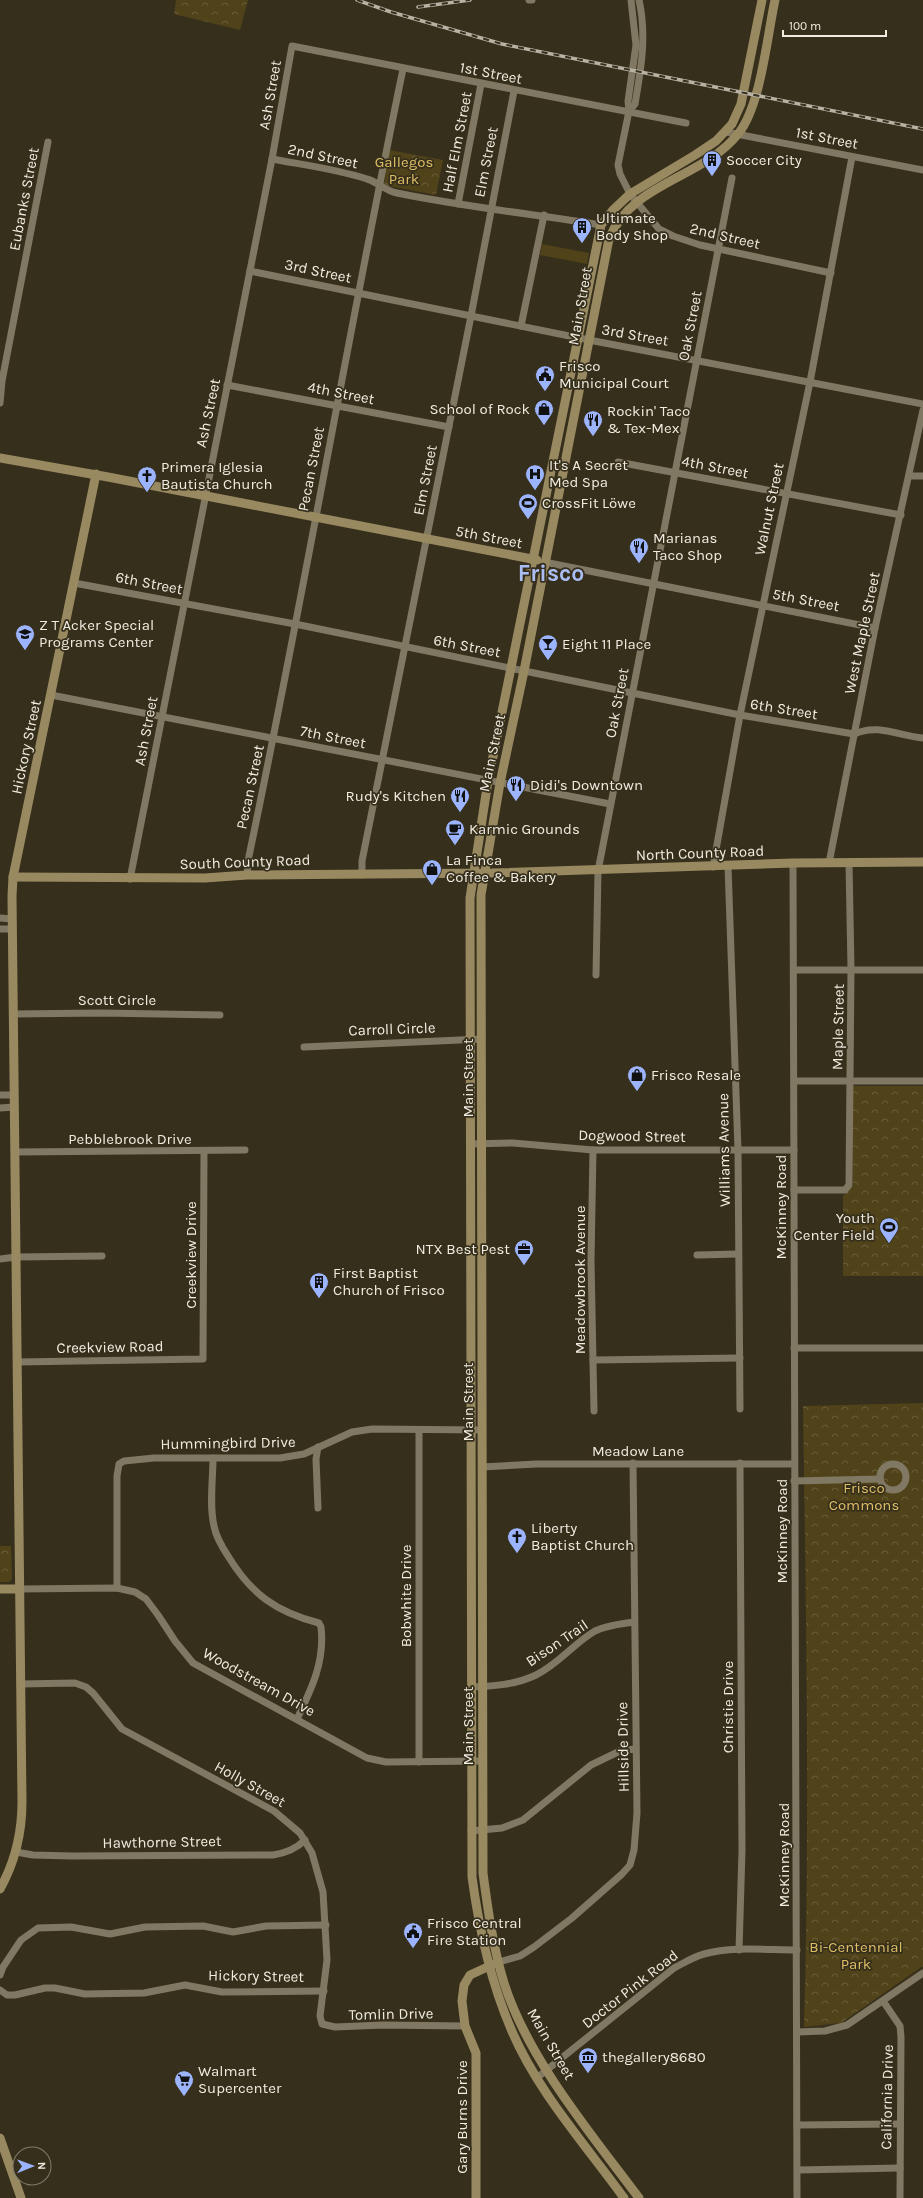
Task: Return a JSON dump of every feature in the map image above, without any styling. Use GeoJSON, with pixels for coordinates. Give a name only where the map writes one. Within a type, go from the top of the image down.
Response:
{"type":"FeatureCollection","features":[{"type":"Feature","properties":{"kind":"main road","name":"Main Street"},"geometry":{"type":"LineString","coordinates":[[639,2198],[547,2070],[523,2028],[505,1985],[499,1962],[489,1917],[483,1874],[481,1307],[482,1039],[481,895],[478,873],[488,781],[532,560],[602,225],[613,210],[630,194],[695,155],[726,132],[741,104],[762,0]]}},
{"type":"Feature","properties":{"kind":"main road","name":"Main Street"},"geometry":{"type":"LineString","coordinates":[[624,2198],[538,2077],[511,2030],[489,1966],[476,1912],[472,1877],[471,1831],[470,898],[478,873],[500,783],[524,671],[544,562],[609,239],[614,226],[636,202],[649,192],[722,150],[738,134],[749,115],[756,95],[775,0]]}},
{"type":"Feature","properties":{"kind":"main road","name":"5th Street"},"geometry":{"type":"LineString","coordinates":[[0,458],[96,474],[544,562]]}},
{"type":"Feature","properties":{"kind":"main road","name":"Hickory Street"},"geometry":{"type":"LineString","coordinates":[[0,1889],[10,1871],[16,1852],[22,1813],[12,929],[13,876],[96,474]]}},
{"type":"Feature","properties":{"kind":"main road","name":"North County Road"},"geometry":{"type":"LineString","coordinates":[[478,873],[598,871],[793,863],[923,862]]}},
{"type":"Feature","properties":{"kind":"main road","name":"South County Road"},"geometry":{"type":"LineString","coordinates":[[13,876],[130,879],[205,878],[247,875],[478,873]]}},
{"type":"Feature","properties":{"kind":"main road"},"geometry":{"type":"LineString","coordinates":[[470,950],[481,950]]}},
{"type":"Feature","properties":{"kind":"main road"},"geometry":{"type":"LineString","coordinates":[[470,975],[474,983],[476,1009],[481,1011]]}},
{"type":"Feature","properties":{"kind":"main road"},"geometry":{"type":"LineString","coordinates":[[470,1230],[481,1230]]}},
{"type":"Feature","properties":{"kind":"main road"},"geometry":{"type":"LineString","coordinates":[[470,1308],[481,1307]]}},
{"type":"Feature","properties":{"kind":"main road"},"geometry":{"type":"LineString","coordinates":[[470,1343],[482,1343]]}},
{"type":"Feature","properties":{"kind":"main road"},"geometry":{"type":"LineString","coordinates":[[470,1577],[482,1577]]}},
{"type":"Feature","properties":{"kind":"main road","name":"Woodstream Drive"},"geometry":{"type":"LineString","coordinates":[[0,1589],[19,1589]]}},
{"type":"Feature","properties":{"kind":"main road","name":"Gary Burns Drive"},"geometry":{"type":"LineString","coordinates":[[476,2198],[476,2053],[465,2026],[462,2001],[464,1985],[470,1975],[499,1962]]}},
{"type":"Feature","properties":{"kind":"main road"},"geometry":{"type":"LineString","coordinates":[[0,2138],[21,2198]]}},
{"type":"Feature","properties":{"kind":"street"},"geometry":{"type":"LineString","coordinates":[[630,112],[628,101],[636,45],[631,0]]}},
{"type":"Feature","properties":{"kind":"street"},"geometry":{"type":"LineString","coordinates":[[630,112],[635,104],[644,46],[642,12],[638,0]]}},
{"type":"Feature","properties":{"kind":"street","name":"1st Street"},"geometry":{"type":"LineString","coordinates":[[292,46],[514,91],[686,123]]}},
{"type":"Feature","properties":{"kind":"street","name":"Ash Street"},"geometry":{"type":"LineString","coordinates":[[130,879],[204,496],[272,159],[292,46]]}},
{"type":"Feature","properties":{"kind":"street","name":"Pecan Street"},"geometry":{"type":"LineString","coordinates":[[247,875],[248,856],[274,739],[336,406],[403,68]]}},
{"type":"Feature","properties":{"kind":"street","name":"Half Elm Street"},"geometry":{"type":"LineString","coordinates":[[458,204],[481,84]]}},
{"type":"Feature","properties":{"kind":"street","name":"Elm Street"},"geometry":{"type":"LineString","coordinates":[[362,875],[362,861],[427,539],[514,91]]}},
{"type":"Feature","properties":{"kind":"street","name":"2nd Street"},"geometry":{"type":"LineString","coordinates":[[630,112],[618,165],[620,174],[630,194],[658,229],[673,236],[718,248],[831,273]]}},
{"type":"Feature","properties":{"kind":"street","name":"1st Street"},"geometry":{"type":"LineString","coordinates":[[726,132],[923,170]]}},
{"type":"Feature","properties":{"kind":"street","name":"Eubanks Street"},"geometry":{"type":"LineString","coordinates":[[0,403],[3,375],[48,142]]}},
{"type":"Feature","properties":{"kind":"street","name":"Walnut Street"},"geometry":{"type":"LineString","coordinates":[[713,867],[740,715],[810,382],[852,157]]}},
{"type":"Feature","properties":{"kind":"street","name":"2nd Street"},"geometry":{"type":"LineString","coordinates":[[272,159],[345,172],[379,183],[386,190],[395,193],[490,210],[544,215],[602,225]]}},
{"type":"Feature","properties":{"kind":"street","name":"Oak Street"},"geometry":{"type":"LineString","coordinates":[[596,975],[598,871],[732,178]]}},
{"type":"Feature","properties":{"kind":"street"},"geometry":{"type":"LineString","coordinates":[[521,326],[544,215]]}},
{"type":"Feature","properties":{"kind":"street","name":"3rd Street"},"geometry":{"type":"LineString","coordinates":[[250,271],[588,340],[923,404]]}},
{"type":"Feature","properties":{"kind":"street","name":"4th Street"},"geometry":{"type":"LineString","coordinates":[[227,385],[449,427]]}},
{"type":"Feature","properties":{"kind":"street","name":"West Maple Street"},"geometry":{"type":"LineString","coordinates":[[829,863],[875,628],[910,476],[918,427],[923,410]]}},
{"type":"Feature","properties":{"kind":"street","name":"4th Street"},"geometry":{"type":"LineString","coordinates":[[618,462],[900,515]]}},
{"type":"Feature","properties":{"kind":"street"},"geometry":{"type":"LineString","coordinates":[[910,476],[923,476]]}},
{"type":"Feature","properties":{"kind":"street","name":"5th Street"},"geometry":{"type":"LineString","coordinates":[[544,562],[875,628]]}},
{"type":"Feature","properties":{"kind":"street","name":"6th Street"},"geometry":{"type":"LineString","coordinates":[[74,583],[295,624],[740,715],[854,734]]}},
{"type":"Feature","properties":{"kind":"street","name":"7th Street"},"geometry":{"type":"LineString","coordinates":[[51,695],[610,804]]}},
{"type":"Feature","properties":{"kind":"street"},"geometry":{"type":"LineString","coordinates":[[854,734],[863,729],[890,730],[906,736],[923,738]]}},
{"type":"Feature","properties":{"kind":"street","name":"McKinney Road"},"geometry":{"type":"LineString","coordinates":[[793,863],[795,970],[794,1481],[797,2198]]}},
{"type":"Feature","properties":{"kind":"street","name":"Maple Street"},"geometry":{"type":"LineString","coordinates":[[794,1190],[845,1190],[849,1185],[852,970],[849,863]]}},
{"type":"Feature","properties":{"kind":"street","name":"Williams Avenue"},"geometry":{"type":"LineString","coordinates":[[728,866],[738,1150],[740,1409]]}},
{"type":"Feature","properties":{"kind":"street"},"geometry":{"type":"LineString","coordinates":[[0,918],[12,919]]}},
{"type":"Feature","properties":{"kind":"street"},"geometry":{"type":"LineString","coordinates":[[0,929],[12,929]]}},
{"type":"Feature","properties":{"kind":"street"},"geometry":{"type":"LineString","coordinates":[[795,970],[923,970]]}},
{"type":"Feature","properties":{"kind":"street","name":"Scott Circle"},"geometry":{"type":"LineString","coordinates":[[13,1014],[100,1013],[220,1015]]}},
{"type":"Feature","properties":{"kind":"street","name":"Carroll Circle"},"geometry":{"type":"LineString","coordinates":[[304,1046],[482,1039]]}},
{"type":"Feature","properties":{"kind":"street"},"geometry":{"type":"LineString","coordinates":[[794,1081],[923,1081]]}},
{"type":"Feature","properties":{"kind":"street"},"geometry":{"type":"LineString","coordinates":[[0,1095],[14,1095]]}},
{"type":"Feature","properties":{"kind":"street"},"geometry":{"type":"LineString","coordinates":[[0,1108],[14,1107]]}},
{"type":"Feature","properties":{"kind":"street","name":"Dogwood Street"},"geometry":{"type":"LineString","coordinates":[[470,1144],[520,1143],[593,1150],[794,1150]]}},
{"type":"Feature","properties":{"kind":"street","name":"Pebblebrook Drive"},"geometry":{"type":"LineString","coordinates":[[15,1152],[245,1150]]}},
{"type":"Feature","properties":{"kind":"street","name":"Meadowbrook Avenue"},"geometry":{"type":"LineString","coordinates":[[593,1150],[591,1260],[594,1411]]}},
{"type":"Feature","properties":{"kind":"street","name":"Creekview Drive"},"geometry":{"type":"LineString","coordinates":[[203,1359],[204,1151]]}},
{"type":"Feature","properties":{"kind":"street"},"geometry":{"type":"LineString","coordinates":[[697,1255],[738,1254]]}},
{"type":"Feature","properties":{"kind":"street"},"geometry":{"type":"LineString","coordinates":[[0,1259],[16,1256],[102,1256]]}},
{"type":"Feature","properties":{"kind":"street"},"geometry":{"type":"LineString","coordinates":[[794,1348],[923,1348]]}},
{"type":"Feature","properties":{"kind":"street"},"geometry":{"type":"LineString","coordinates":[[593,1360],[740,1358]]}},
{"type":"Feature","properties":{"kind":"street","name":"Creekview Road"},"geometry":{"type":"LineString","coordinates":[[17,1362],[203,1359]]}},
{"type":"Feature","properties":{"kind":"street","name":"Bobwhite Drive"},"geometry":{"type":"LineString","coordinates":[[419,1430],[419,1762]]}},
{"type":"Feature","properties":{"kind":"street","name":"Hummingbird Drive"},"geometry":{"type":"LineString","coordinates":[[117,1588],[117,1476],[120,1464],[129,1459],[280,1458],[304,1454],[352,1432],[482,1430]]}},
{"type":"Feature","properties":{"kind":"street"},"geometry":{"type":"LineString","coordinates":[[318,1447],[316,1459],[318,1508]]}},
{"type":"Feature","properties":{"kind":"street"},"geometry":{"type":"LineString","coordinates":[[213,1458],[213,1524],[216,1535],[240,1576],[251,1589],[268,1602],[292,1614],[319,1623],[321,1627],[320,1664],[316,1678],[297,1719]]}},
{"type":"Feature","properties":{"kind":"street","name":"Meadow Lane"},"geometry":{"type":"LineString","coordinates":[[482,1466],[634,1463],[794,1464]]}},
{"type":"Feature","properties":{"kind":"street","name":"Hillside Drive"},"geometry":{"type":"LineString","coordinates":[[499,1962],[520,1956],[534,1947],[572,1918],[630,1865],[634,1850],[637,1813],[635,1749],[634,1463]]}},
{"type":"Feature","properties":{"kind":"street","name":"Christie Drive"},"geometry":{"type":"LineString","coordinates":[[739,1950],[742,1851],[740,1463]]}},
{"type":"Feature","properties":{"kind":"street"},"geometry":{"type":"LineString","coordinates":[[794,1481],[880,1479]]}},
{"type":"Feature","properties":{"kind":"street","name":"Woodstream Drive"},"geometry":{"type":"LineString","coordinates":[[19,1589],[117,1588],[135,1592],[146,1599],[186,1656],[193,1663],[367,1758],[386,1762],[482,1761]]}},
{"type":"Feature","properties":{"kind":"street","name":"Bison Trail"},"geometry":{"type":"LineString","coordinates":[[471,1687],[519,1682],[536,1675],[554,1664],[595,1632],[612,1625],[634,1622]]}},
{"type":"Feature","properties":{"kind":"street","name":"Holly Street"},"geometry":{"type":"LineString","coordinates":[[20,1684],[75,1683],[86,1686],[94,1693],[122,1729],[274,1811],[295,1827],[306,1840],[316,1866],[323,1892],[327,1960],[321,2020]]}},
{"type":"Feature","properties":{"kind":"street"},"geometry":{"type":"LineString","coordinates":[[471,1831],[502,1828],[523,1820],[591,1765],[620,1751],[635,1749]]}},
{"type":"Feature","properties":{"kind":"street","name":"Hawthorne Street"},"geometry":{"type":"LineString","coordinates":[[16,1852],[38,1856],[282,1854],[298,1847],[306,1840]]}},
{"type":"Feature","properties":{"kind":"street"},"geometry":{"type":"LineString","coordinates":[[0,1975],[1,1966],[25,1935],[38,1928],[46,1926],[71,1927],[110,1934],[145,1926],[203,1926],[233,1932],[271,1926],[326,1925]]}},
{"type":"Feature","properties":{"kind":"street","name":"Doctor Pink Road"},"geometry":{"type":"LineString","coordinates":[[538,2077],[674,1968],[705,1954],[739,1950],[797,1950]]}},
{"type":"Feature","properties":{"kind":"street"},"geometry":{"type":"LineString","coordinates":[[797,2032],[825,2032],[841,2028],[860,2018],[923,1973]]}},
{"type":"Feature","properties":{"kind":"street","name":"Hickory Street"},"geometry":{"type":"LineString","coordinates":[[0,1990],[8,1995],[15,1995],[45,1988],[65,1989],[85,1994],[144,1993],[185,1985],[216,1992],[324,1991]]}},
{"type":"Feature","properties":{"kind":"street","name":"California Drive"},"geometry":{"type":"LineString","coordinates":[[883,2001],[900,2026],[901,2037],[899,2124],[900,2198]]}},
{"type":"Feature","properties":{"kind":"street","name":"Tomlin Drive"},"geometry":{"type":"LineString","coordinates":[[321,2020],[325,2026],[335,2028],[383,2025],[465,2026]]}},
{"type":"Feature","properties":{"kind":"street"},"geometry":{"type":"LineString","coordinates":[[797,2125],[899,2124]]}},
{"type":"Feature","properties":{"kind":"street"},"geometry":{"type":"LineString","coordinates":[[798,2170],[900,2168]]}},
{"type":"Feature","properties":{"kind":"green space"},"geometry":{"type":"Polygon","coordinates":[[[176,0],[248,0],[240,30],[174,14],[176,0]]]}},
{"type":"Feature","properties":{"kind":"green space","name":"Gallegos Park"},"geometry":{"type":"Polygon","coordinates":[[[389,150],[443,160],[436,195],[384,185],[389,150]]]}},
{"type":"Feature","properties":{"kind":"green space"},"geometry":{"type":"Polygon","coordinates":[[[542,244],[589,253],[587,264],[540,255],[542,244]]]}},
{"type":"Feature","properties":{"kind":"green space"},"geometry":{"type":"Polygon","coordinates":[[[853,1086],[923,1086],[923,1276],[843,1276],[843,1196],[853,1186],[853,1086]]]}},
{"type":"Feature","properties":{"kind":"green space"},"geometry":{"type":"Polygon","coordinates":[[[923,1403],[923,1966],[841,2023],[804,2027],[807,1794],[803,1406],[923,1403]]]}},
{"type":"Feature","properties":{"kind":"green space"},"geometry":{"type":"Polygon","coordinates":[[[0,1546],[11,1546],[12,1579],[9,1582],[0,1582],[0,1546]]]}},
{"type":"Feature","properties":{"kind":"railway"},"geometry":{"type":"LineString","coordinates":[[357,0],[391,12],[502,44],[923,129]]}},
{"type":"Feature","properties":{"kind":"railway"},"geometry":{"type":"LineString","coordinates":[[418,7],[470,0]]}},
{"type":"Feature","properties":{"kind":"place","name":"Soccer City"},"geometry":{"type":"Point","coordinates":[712,177]}},
{"type":"Feature","properties":{"kind":"place","name":"Ultimate Body Shop"},"geometry":{"type":"Point","coordinates":[582,244]}},
{"type":"Feature","properties":{"kind":"place","name":"Frisco Municipal Court"},"geometry":{"type":"Point","coordinates":[545,392]}},
{"type":"Feature","properties":{"kind":"place","name":"School of Rock"},"geometry":{"type":"Point","coordinates":[544,426]}},
{"type":"Feature","properties":{"kind":"place","name":"Rockin' Taco & Tex-Mex"},"geometry":{"type":"Point","coordinates":[593,437]}},
{"type":"Feature","properties":{"kind":"place","name":"It's A Secret Med Spa"},"geometry":{"type":"Point","coordinates":[535,491]}},
{"type":"Feature","properties":{"kind":"place","name":"Primera Iglesia Bautista Church"},"geometry":{"type":"Point","coordinates":[147,493]}},
{"type":"Feature","properties":{"kind":"place","name":"CrossFit Löwe"},"geometry":{"type":"Point","coordinates":[528,520]}},
{"type":"Feature","properties":{"kind":"place","name":"Marianas Taco Shop"},"geometry":{"type":"Point","coordinates":[639,564]}},
{"type":"Feature","properties":{"kind":"place","name":"Z T Acker Special Programs Center"},"geometry":{"type":"Point","coordinates":[25,651]}},
{"type":"Feature","properties":{"kind":"place","name":"Eight 11 Place"},"geometry":{"type":"Point","coordinates":[548,661]}},
{"type":"Feature","properties":{"kind":"place","name":"Didi's Downtown"},"geometry":{"type":"Point","coordinates":[516,802]}},
{"type":"Feature","properties":{"kind":"place","name":"Rudy's Kitchen"},"geometry":{"type":"Point","coordinates":[460,813]}},
{"type":"Feature","properties":{"kind":"place","name":"Karmic Grounds"},"geometry":{"type":"Point","coordinates":[455,846]}},
{"type":"Feature","properties":{"kind":"place","name":"La Finca Coffee & Bakery"},"geometry":{"type":"Point","coordinates":[432,886]}},
{"type":"Feature","properties":{"kind":"place","name":"Frisco Resale"},"geometry":{"type":"Point","coordinates":[637,1092]}},
{"type":"Feature","properties":{"kind":"place","name":"Youth Center Field"},"geometry":{"type":"Point","coordinates":[889,1244]}},
{"type":"Feature","properties":{"kind":"place","name":"NTX Best Pest"},"geometry":{"type":"Point","coordinates":[524,1266]}},
{"type":"Feature","properties":{"kind":"place","name":"First Baptist Church of Frisco"},"geometry":{"type":"Point","coordinates":[319,1299]}},
{"type":"Feature","properties":{"kind":"place","name":"Liberty Baptist Church"},"geometry":{"type":"Point","coordinates":[517,1554]}},
{"type":"Feature","properties":{"kind":"place","name":"Frisco Central Fire Station"},"geometry":{"type":"Point","coordinates":[413,1949]}},
{"type":"Feature","properties":{"kind":"place","name":"thegallery8680"},"geometry":{"type":"Point","coordinates":[588,2074]}},
{"type":"Feature","properties":{"kind":"place","name":"Walmart Supercenter"},"geometry":{"type":"Point","coordinates":[184,2097]}},
{"type":"Feature","properties":{"kind":"district","name":"Frisco"},"geometry":{"type":"Point","coordinates":[551,573]}},
{"type":"Feature","properties":{"kind":"park label","name":"Frisco Commons"},"geometry":{"type":"Point","coordinates":[864,1496]}},
{"type":"Feature","properties":{"kind":"park label","name":"Bi-Centennial Park"},"geometry":{"type":"Point","coordinates":[856,1956]}}]}
